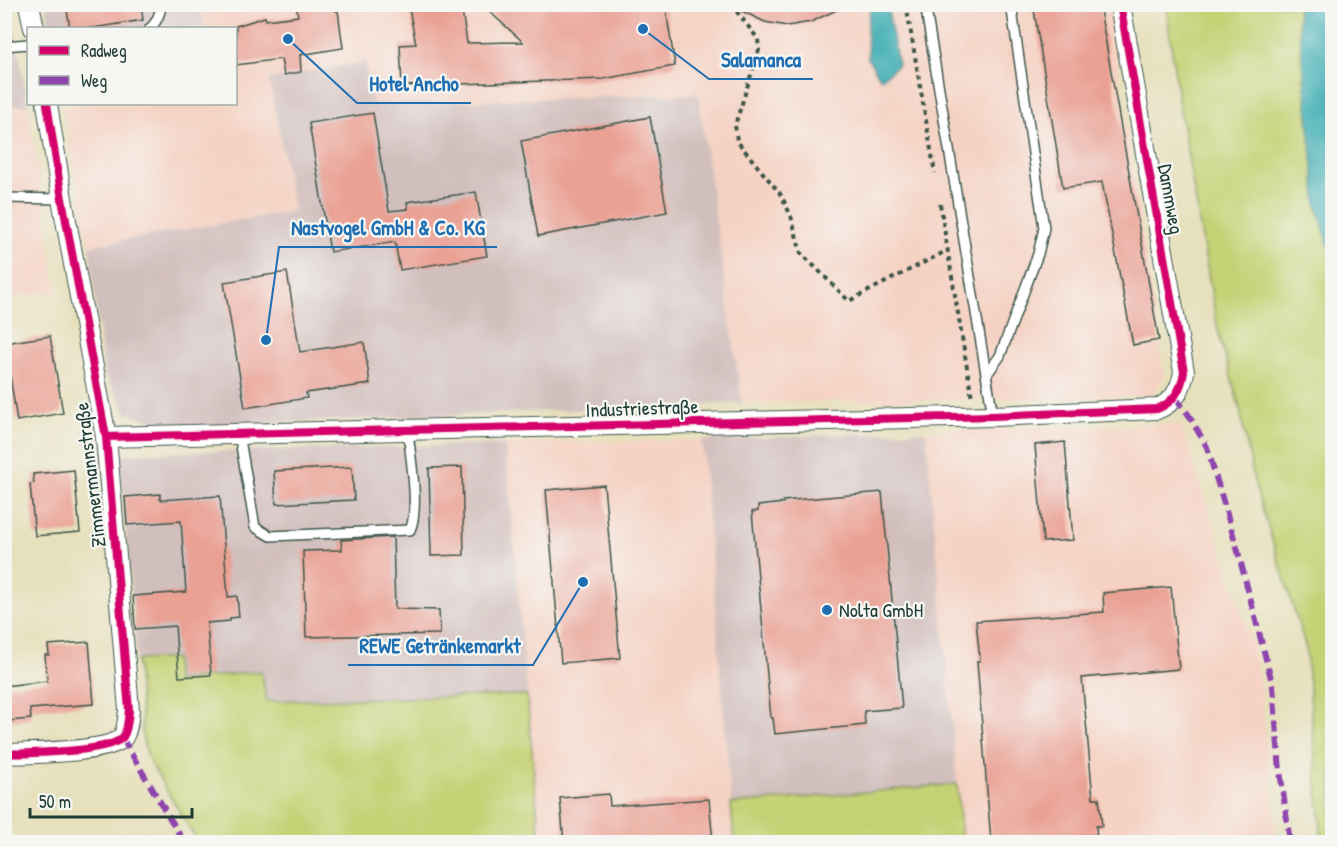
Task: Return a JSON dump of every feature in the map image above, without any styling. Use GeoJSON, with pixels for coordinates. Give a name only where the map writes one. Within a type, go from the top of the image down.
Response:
{"type":"FeatureCollection","features":[{"type":"Feature","properties":{"kind":"street"},"geometry":{"type":"LineString","coordinates":[[29,4],[34,27]]}},
{"type":"Feature","properties":{"kind":"street","name":"Dammweg"},"geometry":{"type":"LineString","coordinates":[[1120,4],[1184,372],[1180,389],[1175,397]]}},
{"type":"Feature","properties":{"kind":"street","name":"Zimmermannstraße"},"geometry":{"type":"LineString","coordinates":[[4,754],[93,749],[109,745],[122,738],[128,726],[129,710],[106,437],[47,105]]}},
{"type":"Feature","properties":{"kind":"street","name":"Industriestraße"},"geometry":{"type":"LineString","coordinates":[[106,437],[984,417],[1157,409],[1175,397]]}},
{"type":"Feature","properties":{"kind":"lane"},"geometry":{"type":"LineString","coordinates":[[152,27],[161,4]]}},
{"type":"Feature","properties":{"kind":"lane"},"geometry":{"type":"LineString","coordinates":[[925,4],[987,374],[984,417]]}},
{"type":"Feature","properties":{"kind":"lane"},"geometry":{"type":"LineString","coordinates":[[987,374],[1000,356],[1038,254],[1044,228],[1011,4]]}},
{"type":"Feature","properties":{"kind":"lane"},"geometry":{"type":"LineString","coordinates":[[4,46],[27,44]]}},
{"type":"Feature","properties":{"kind":"lane"},"geometry":{"type":"LineString","coordinates":[[4,198],[62,199]]}},
{"type":"Feature","properties":{"kind":"lane"},"geometry":{"type":"LineString","coordinates":[[239,434],[255,527],[270,537],[410,530],[414,521],[414,496],[408,431]]}},
{"type":"Feature","properties":{"kind":"path"},"geometry":{"type":"LineString","coordinates":[[731,4],[758,39],[759,50],[735,125],[737,141],[781,195],[791,216],[801,253],[849,301],[948,250]]}},
{"type":"Feature","properties":{"kind":"path"},"geometry":{"type":"LineString","coordinates":[[906,4],[936,177]]}},
{"type":"Feature","properties":{"kind":"path"},"geometry":{"type":"LineString","coordinates":[[939,199],[984,417]]}},
{"type":"Feature","properties":{"kind":"shaded area"},"geometry":{"type":"Polygon","coordinates":[[[4,5],[10,5],[28,106],[5,106],[4,5]]]}},
{"type":"Feature","properties":{"kind":"shaded area"},"geometry":{"type":"Polygon","coordinates":[[[46,5],[200,5],[204,27],[50,27],[46,5]]]}},
{"type":"Feature","properties":{"kind":"shaded area"},"geometry":{"type":"Polygon","coordinates":[[[200,5],[1109,5],[1164,378],[1151,396],[742,403],[698,94],[373,104],[269,80],[294,212],[89,246],[63,107],[80,105],[237,105],[237,27],[204,27],[200,5]]]}},
{"type":"Feature","properties":{"kind":"shaded area"},"geometry":{"type":"Polygon","coordinates":[[[365,62],[373,104],[698,94],[742,403],[169,427],[127,413],[104,374],[89,246],[294,211],[269,79],[365,62]]]}},
{"type":"Feature","properties":{"kind":"shaded area"},"geometry":{"type":"Polygon","coordinates":[[[28,106],[57,292],[5,297],[4,107],[28,106]]]}},
{"type":"Feature","properties":{"kind":"shaded area"},"geometry":{"type":"Polygon","coordinates":[[[1181,424],[1253,647],[1259,679],[1278,842],[962,842],[926,431],[1181,424]]]}},
{"type":"Feature","properties":{"kind":"shaded area"},"geometry":{"type":"Polygon","coordinates":[[[926,431],[957,784],[731,804],[702,440],[926,431]]]}},
{"type":"Feature","properties":{"kind":"shaded area"},"geometry":{"type":"Polygon","coordinates":[[[702,440],[734,842],[540,842],[505,444],[702,440]]]}},
{"type":"Feature","properties":{"kind":"shaded area"},"geometry":{"type":"Polygon","coordinates":[[[505,444],[527,695],[266,701],[261,671],[176,681],[175,658],[137,660],[119,454],[505,444]]]}},
{"type":"Feature","properties":{"kind":"green space"},"geometry":{"type":"Polygon","coordinates":[[[1166,5],[1297,5],[1317,205],[1332,256],[1332,842],[1322,842],[1306,648],[1255,485],[1239,405],[1218,331],[1178,98],[1166,5]]]}},
{"type":"Feature","properties":{"kind":"green space"},"geometry":{"type":"Polygon","coordinates":[[[175,658],[176,681],[261,671],[267,701],[527,695],[540,842],[198,842],[150,763],[143,741],[137,660],[175,658]]]}},
{"type":"Feature","properties":{"kind":"green space"},"geometry":{"type":"Polygon","coordinates":[[[957,784],[962,842],[734,842],[731,804],[957,784]]]}},
{"type":"Feature","properties":{"kind":"water"},"geometry":{"type":"Polygon","coordinates":[[[871,5],[887,5],[898,65],[881,79],[868,59],[867,28],[871,5]]]}},
{"type":"Feature","properties":{"kind":"water"},"geometry":{"type":"Polygon","coordinates":[[[1297,5],[1332,5],[1332,256],[1317,205],[1297,5]]]}},
{"type":"Feature","properties":{"kind":"building"},"geometry":{"type":"Polygon","coordinates":[[[66,4],[141,4],[143,20],[99,27],[70,27],[66,4]]]}},
{"type":"Feature","properties":{"kind":"building"},"geometry":{"type":"Polygon","coordinates":[[[296,4],[335,4],[343,48],[300,55],[301,72],[284,75],[281,59],[237,65],[236,26],[265,17],[266,20],[298,16],[296,4]]]}},
{"type":"Feature","properties":{"kind":"building"},"geometry":{"type":"Polygon","coordinates":[[[408,4],[461,4],[467,43],[523,42],[481,4],[665,4],[675,66],[603,79],[402,86],[400,45],[416,44],[408,4]]]}},
{"type":"Feature","properties":{"kind":"building"},"geometry":{"type":"Polygon","coordinates":[[[727,4],[849,4],[811,22],[787,26],[765,22],[727,4]]]}},
{"type":"Feature","properties":{"kind":"building"},"geometry":{"type":"Polygon","coordinates":[[[1033,4],[1099,4],[1159,340],[1133,345],[1102,182],[1063,188],[1033,4]]]}},
{"type":"Feature","properties":{"kind":"building"},"geometry":{"type":"Polygon","coordinates":[[[373,113],[389,211],[408,209],[407,202],[476,192],[487,256],[400,270],[395,242],[330,252],[309,123],[373,113]]]}},
{"type":"Feature","properties":{"kind":"building"},"geometry":{"type":"Polygon","coordinates":[[[650,117],[667,212],[538,236],[521,141],[650,117]]]}},
{"type":"Feature","properties":{"kind":"building"},"geometry":{"type":"Polygon","coordinates":[[[287,272],[300,352],[364,342],[370,384],[306,393],[307,398],[245,408],[224,282],[287,272]]]}},
{"type":"Feature","properties":{"kind":"building"},"geometry":{"type":"Polygon","coordinates":[[[50,336],[63,413],[17,421],[5,343],[50,336]]]}},
{"type":"Feature","properties":{"kind":"building"},"geometry":{"type":"Polygon","coordinates":[[[1065,442],[1073,540],[1043,542],[1035,445],[1065,442]]]}},
{"type":"Feature","properties":{"kind":"building"},"geometry":{"type":"Polygon","coordinates":[[[352,467],[354,500],[276,504],[274,471],[352,467]]]}},
{"type":"Feature","properties":{"kind":"building"},"geometry":{"type":"Polygon","coordinates":[[[462,467],[464,555],[431,556],[429,468],[462,467]]]}},
{"type":"Feature","properties":{"kind":"building"},"geometry":{"type":"Polygon","coordinates":[[[74,470],[80,532],[35,536],[30,484],[34,483],[33,474],[74,470]]]}},
{"type":"Feature","properties":{"kind":"building"},"geometry":{"type":"Polygon","coordinates":[[[604,485],[620,658],[561,663],[546,490],[604,485]]]}},
{"type":"Feature","properties":{"kind":"building","name":"Nolta GmbH"},"geometry":{"type":"Polygon","coordinates":[[[882,492],[902,708],[864,711],[865,725],[775,734],[773,718],[771,718],[752,512],[758,511],[758,506],[783,503],[783,501],[882,492]]]}},
{"type":"Feature","properties":{"kind":"building"},"geometry":{"type":"Polygon","coordinates":[[[160,494],[160,500],[220,496],[228,597],[237,596],[239,617],[230,618],[230,621],[207,623],[211,675],[179,677],[175,626],[135,629],[133,596],[186,592],[181,521],[127,525],[125,497],[160,494]]]}},
{"type":"Feature","properties":{"kind":"building"},"geometry":{"type":"Polygon","coordinates":[[[393,537],[395,609],[439,610],[440,634],[306,637],[303,551],[342,550],[341,540],[393,537]]]}},
{"type":"Feature","properties":{"kind":"building"},"geometry":{"type":"Polygon","coordinates":[[[1171,587],[1179,669],[1082,678],[1093,798],[1099,798],[1102,826],[1096,826],[1097,843],[991,843],[976,621],[1104,612],[1103,593],[1171,587]]]}},
{"type":"Feature","properties":{"kind":"building"},"geometry":{"type":"Polygon","coordinates":[[[89,642],[94,704],[30,709],[31,719],[8,721],[8,717],[4,717],[4,686],[47,681],[45,655],[49,655],[48,645],[89,642]]]}},
{"type":"Feature","properties":{"kind":"building"},"geometry":{"type":"Polygon","coordinates":[[[609,794],[610,806],[709,799],[713,843],[564,843],[560,798],[609,794]]]}},
{"type":"Feature","properties":{"kind":"marked path"},"geometry":{"type":"LineString","coordinates":[[1175,397],[1207,447],[1237,548],[1273,686],[1280,771],[1290,842]]}},
{"type":"Feature","properties":{"kind":"marked path"},"geometry":{"type":"LineString","coordinates":[[122,738],[184,842]]}},
{"type":"Feature","properties":{"kind":"cycle path"},"geometry":{"type":"LineString","coordinates":[[106,437],[993,416],[1157,409],[1176,395],[1184,372],[1120,4]]}},
{"type":"Feature","properties":{"kind":"cycle path"},"geometry":{"type":"LineString","coordinates":[[4,754],[86,749],[115,742],[125,734],[129,710],[106,437],[47,105]]}},
{"type":"Feature","properties":{"kind":"place","name":"Salamanca"},"geometry":{"type":"Point","coordinates":[643,29]}},
{"type":"Feature","properties":{"kind":"place","name":"Hotel Ancho"},"geometry":{"type":"Point","coordinates":[288,39]}},
{"type":"Feature","properties":{"kind":"place","name":"Nastvogel GmbH & Co. KG"},"geometry":{"type":"Point","coordinates":[266,340]}},
{"type":"Feature","properties":{"kind":"place","name":"REWE Getränkemarkt"},"geometry":{"type":"Point","coordinates":[583,582]}},
{"type":"Feature","properties":{"kind":"place","name":"Nolta GmbH"},"geometry":{"type":"Point","coordinates":[827,610]}}]}
